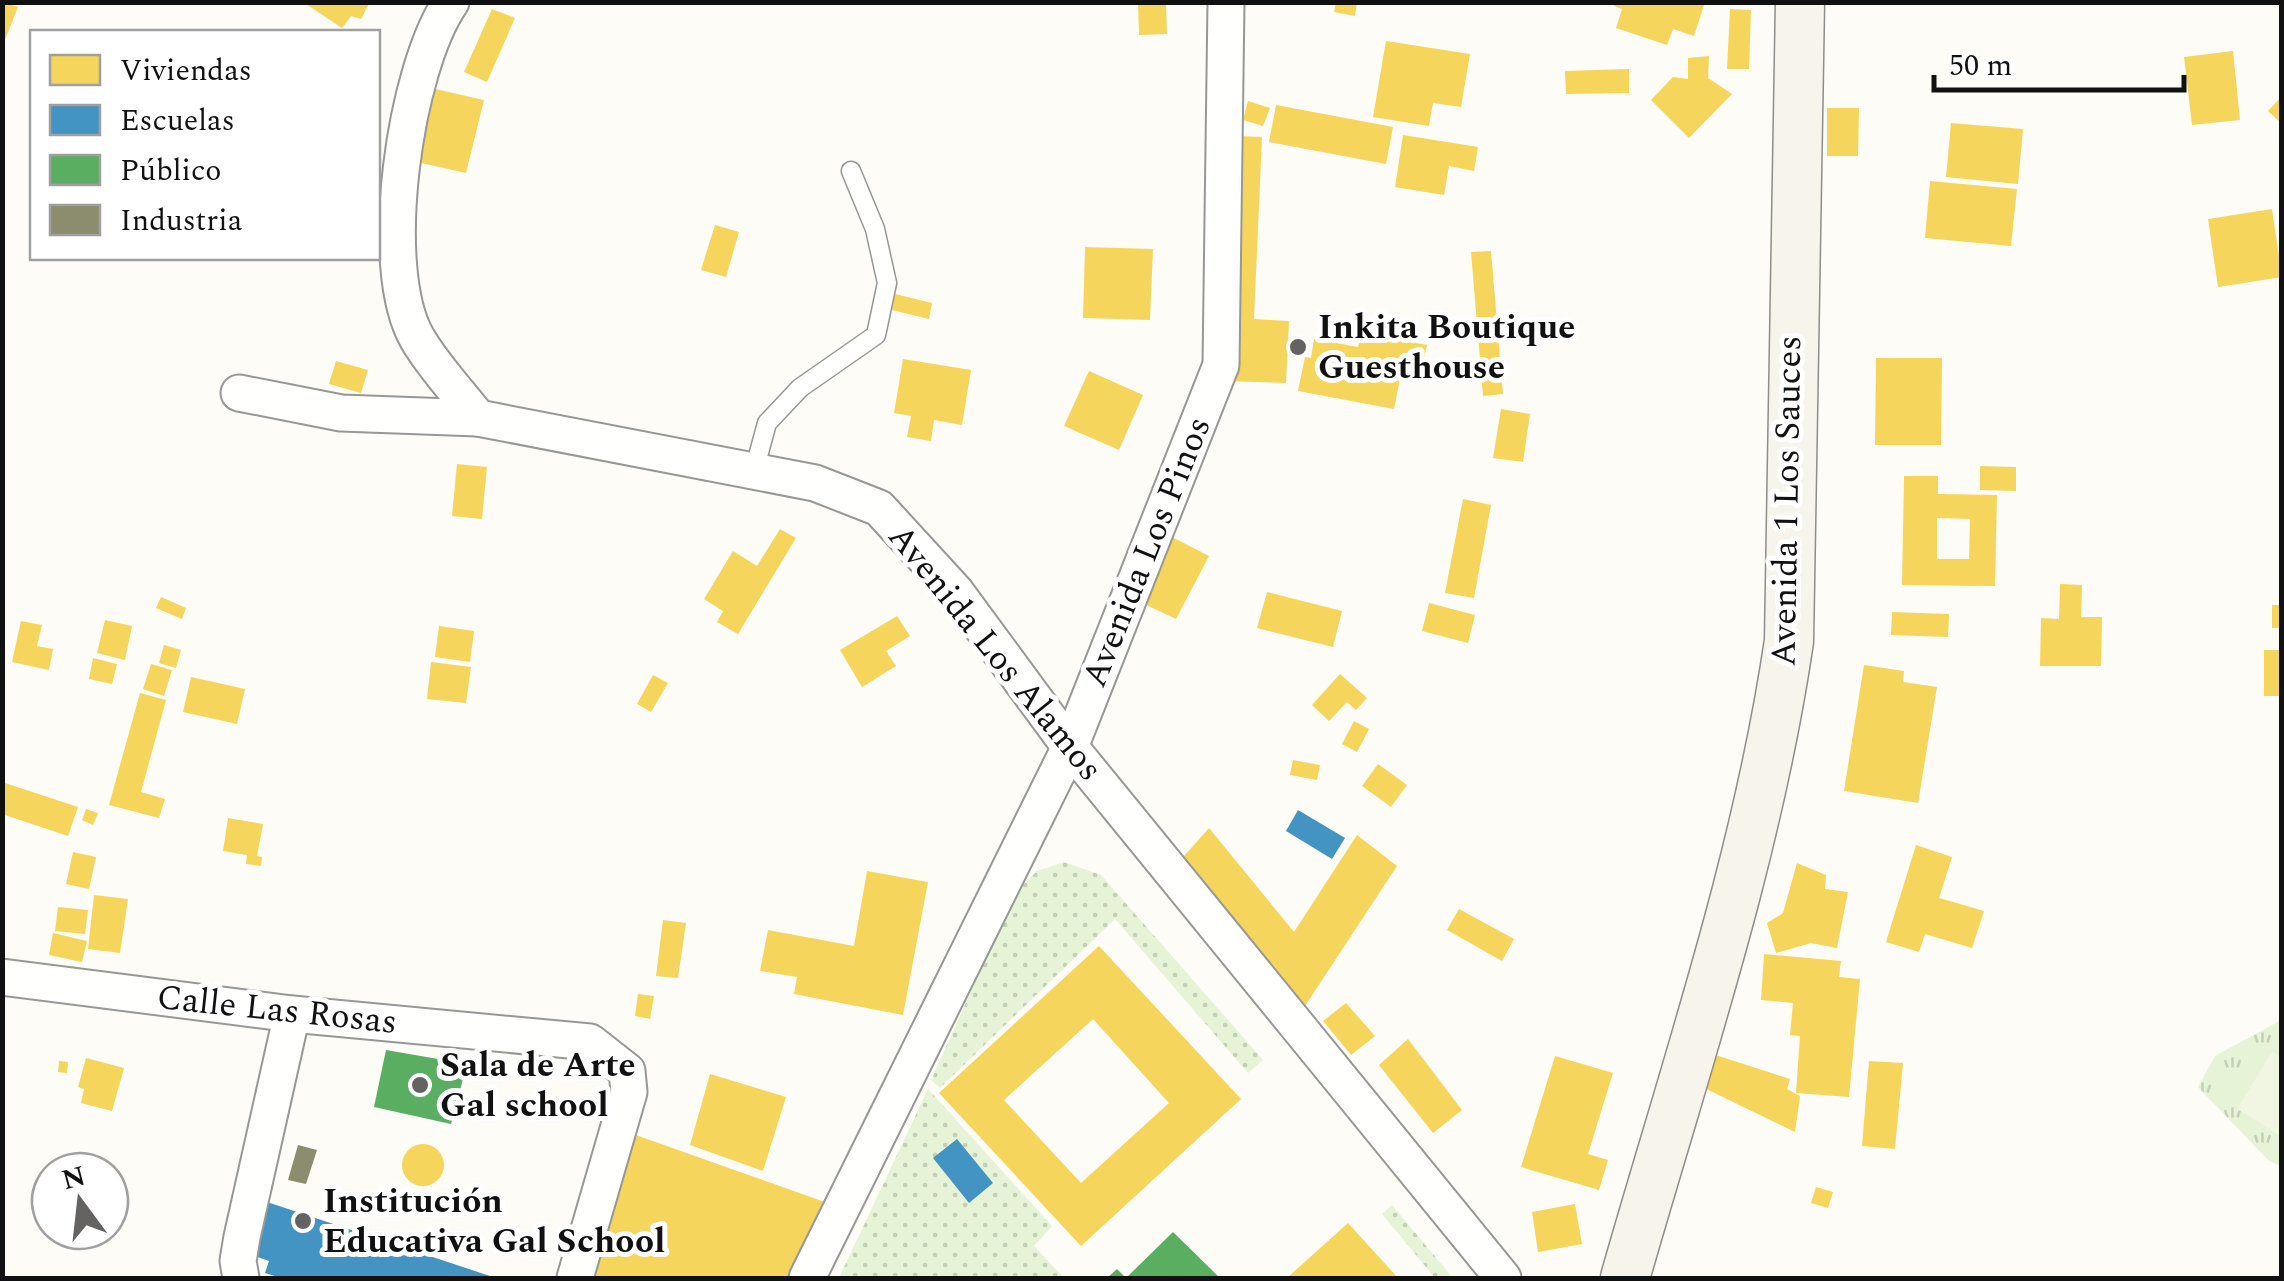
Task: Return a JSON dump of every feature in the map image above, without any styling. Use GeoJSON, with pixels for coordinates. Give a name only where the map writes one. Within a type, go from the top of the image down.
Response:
{"type":"FeatureCollection","features":[{"type":"Feature","properties":{"kind":"street"},"geometry":{"type":"LineString","coordinates":[[451,2],[434,27],[415,96],[397,194],[400,277],[416,336],[478,418]]}},
{"type":"Feature","properties":{"kind":"street","name":"Avenida Los Pinos"},"geometry":{"type":"LineString","coordinates":[[807,1278],[1070,747],[1221,365],[1226,2]]}},
{"type":"Feature","properties":{"kind":"street","name":"Avenida 1 Los Sauces"},"geometry":{"type":"LineString","coordinates":[[1625,1278],[1751,837],[1775,740],[1789,642],[1800,2]]}},
{"type":"Feature","properties":{"kind":"street","name":"Avenida Los Alamos"},"geometry":{"type":"LineString","coordinates":[[239,393],[341,413],[478,418],[815,483],[879,508],[956,592],[1070,747],[1503,1278]]}},
{"type":"Feature","properties":{"kind":"street","name":"Calle Las Rosas"},"geometry":{"type":"LineString","coordinates":[[2,977],[292,1014],[590,1042],[627,1070],[628,1092],[576,1278]]}},
{"type":"Feature","properties":{"kind":"street"},"geometry":{"type":"LineString","coordinates":[[241,1278],[238,1261],[242,1237],[292,1014]]}},
{"type":"Feature","properties":{"kind":"lane"},"geometry":{"type":"LineString","coordinates":[[754,471],[766,424],[800,388],[876,335],[888,283],[875,229],[851,172]]}},
{"type":"Feature","properties":{"kind":"green space"},"geometry":{"type":"Polygon","coordinates":[[[1064,862],[1101,875],[1263,1060],[1248,1073],[1115,919],[940,1088],[931,1080],[1016,892],[1037,871],[1064,862]]]}},
{"type":"Feature","properties":{"kind":"green space"},"geometry":{"type":"Polygon","coordinates":[[[2281,1020],[2281,1166],[2269,1161],[2198,1087],[2215,1056],[2281,1020]]]}},
{"type":"Feature","properties":{"kind":"green space"},"geometry":{"type":"Polygon","coordinates":[[[2272,1052],[2281,1057],[2281,1136],[2237,1109],[2272,1052]]]}},
{"type":"Feature","properties":{"kind":"green space"},"geometry":{"type":"Polygon","coordinates":[[[928,1089],[1052,1226],[1034,1246],[1064,1278],[839,1278],[928,1089]]]}},
{"type":"Feature","properties":{"kind":"green space"},"geometry":{"type":"Polygon","coordinates":[[[1392,1205],[1453,1278],[1435,1278],[1382,1214],[1392,1205]]]}},
{"type":"Feature","properties":{"kind":"building: Viviendas"},"geometry":{"type":"Polygon","coordinates":[[[2,2],[18,7],[3,45],[2,45],[2,2]]]}},
{"type":"Feature","properties":{"kind":"building: Viviendas"},"geometry":{"type":"Polygon","coordinates":[[[303,2],[370,2],[361,19],[351,16],[342,28],[303,2]]]}},
{"type":"Feature","properties":{"kind":"building: Viviendas"},"geometry":{"type":"Polygon","coordinates":[[[1138,2],[1166,2],[1167,34],[1139,35],[1138,2]]]}},
{"type":"Feature","properties":{"kind":"building: Viviendas"},"geometry":{"type":"Polygon","coordinates":[[[1336,2],[1357,2],[1355,16],[1334,12],[1336,2]]]}},
{"type":"Feature","properties":{"kind":"building: Viviendas"},"geometry":{"type":"Polygon","coordinates":[[[1615,2],[1705,2],[1694,36],[1673,29],[1667,45],[1616,28],[1622,9],[1614,6],[1615,2]]]}},
{"type":"Feature","properties":{"kind":"building: Viviendas"},"geometry":{"type":"Polygon","coordinates":[[[492,9],[515,18],[487,82],[464,72],[492,9]]]}},
{"type":"Feature","properties":{"kind":"building: Viviendas"},"geometry":{"type":"Polygon","coordinates":[[[1730,9],[1751,10],[1749,69],[1727,69],[1730,9]]]}},
{"type":"Feature","properties":{"kind":"building: Viviendas"},"geometry":{"type":"Polygon","coordinates":[[[1386,41],[1470,54],[1461,107],[1433,103],[1429,126],[1373,117],[1386,41]]]}},
{"type":"Feature","properties":{"kind":"building: Viviendas"},"geometry":{"type":"Polygon","coordinates":[[[2233,51],[2240,120],[2192,125],[2184,57],[2233,51]]]}},
{"type":"Feature","properties":{"kind":"building: Viviendas"},"geometry":{"type":"Polygon","coordinates":[[[1709,56],[1708,78],[1732,94],[1689,138],[1651,100],[1673,77],[1688,79],[1688,58],[1709,56]]]}},
{"type":"Feature","properties":{"kind":"building: Viviendas"},"geometry":{"type":"Polygon","coordinates":[[[1629,69],[1629,93],[1566,94],[1565,71],[1629,69]]]}},
{"type":"Feature","properties":{"kind":"building: Viviendas"},"geometry":{"type":"Polygon","coordinates":[[[435,89],[484,100],[466,173],[417,162],[435,89]]]}},
{"type":"Feature","properties":{"kind":"building: Viviendas"},"geometry":{"type":"Polygon","coordinates":[[[2282,96],[2282,124],[2268,111],[2282,96]]]}},
{"type":"Feature","properties":{"kind":"building: Viviendas"},"geometry":{"type":"Polygon","coordinates":[[[1248,101],[1270,108],[1263,126],[1243,120],[1248,101]]]}},
{"type":"Feature","properties":{"kind":"building: Viviendas"},"geometry":{"type":"Polygon","coordinates":[[[1276,105],[1393,127],[1386,164],[1269,142],[1276,105]]]}},
{"type":"Feature","properties":{"kind":"building: Viviendas"},"geometry":{"type":"Polygon","coordinates":[[[1827,108],[1859,108],[1858,156],[1827,156],[1827,108]]]}},
{"type":"Feature","properties":{"kind":"building: Viviendas"},"geometry":{"type":"Polygon","coordinates":[[[1951,123],[2023,129],[2018,184],[1946,177],[1951,123]]]}},
{"type":"Feature","properties":{"kind":"building: Viviendas"},"geometry":{"type":"Polygon","coordinates":[[[1403,135],[1478,147],[1474,171],[1449,166],[1444,195],[1395,187],[1403,135]]]}},
{"type":"Feature","properties":{"kind":"building: Viviendas"},"geometry":{"type":"Polygon","coordinates":[[[1237,136],[1262,137],[1254,319],[1289,321],[1286,383],[1226,381],[1237,136]]]}},
{"type":"Feature","properties":{"kind":"building: Viviendas"},"geometry":{"type":"Polygon","coordinates":[[[1930,181],[2017,189],[2011,246],[1925,238],[1930,181]]]}},
{"type":"Feature","properties":{"kind":"building: Viviendas"},"geometry":{"type":"Polygon","coordinates":[[[2272,209],[2282,277],[2218,287],[2208,219],[2272,209]]]}},
{"type":"Feature","properties":{"kind":"building: Viviendas"},"geometry":{"type":"Polygon","coordinates":[[[715,225],[739,232],[726,277],[701,270],[715,225]]]}},
{"type":"Feature","properties":{"kind":"building: Viviendas"},"geometry":{"type":"Polygon","coordinates":[[[1085,247],[1153,249],[1150,320],[1083,318],[1085,247]]]}},
{"type":"Feature","properties":{"kind":"building: Viviendas"},"geometry":{"type":"Polygon","coordinates":[[[1491,251],[1503,394],[1483,396],[1471,252],[1491,251]]]}},
{"type":"Feature","properties":{"kind":"building: Viviendas"},"geometry":{"type":"Polygon","coordinates":[[[891,293],[932,303],[929,319],[888,309],[891,293]]]}},
{"type":"Feature","properties":{"kind":"building: Viviendas"},"geometry":{"type":"Polygon","coordinates":[[[1361,333],[1427,345],[1419,383],[1400,379],[1394,409],[1298,391],[1305,357],[1311,358],[1314,339],[1358,347],[1361,333]]]}},
{"type":"Feature","properties":{"kind":"building: Viviendas"},"geometry":{"type":"Polygon","coordinates":[[[1876,358],[1942,358],[1941,445],[1875,445],[1876,358]]]}},
{"type":"Feature","properties":{"kind":"building: Viviendas"},"geometry":{"type":"Polygon","coordinates":[[[903,359],[971,370],[962,425],[934,420],[931,441],[907,437],[911,416],[894,413],[903,359]]]}},
{"type":"Feature","properties":{"kind":"building: Viviendas"},"geometry":{"type":"Polygon","coordinates":[[[336,361],[368,370],[361,393],[329,384],[336,361]]]}},
{"type":"Feature","properties":{"kind":"building: Viviendas"},"geometry":{"type":"Polygon","coordinates":[[[1089,371],[1143,395],[1119,450],[1064,426],[1089,371]]]}},
{"type":"Feature","properties":{"kind":"building: Viviendas"},"geometry":{"type":"Polygon","coordinates":[[[1501,409],[1530,414],[1523,462],[1493,458],[1501,409]]]}},
{"type":"Feature","properties":{"kind":"building: Viviendas"},"geometry":{"type":"Polygon","coordinates":[[[457,464],[487,467],[482,519],[452,516],[457,464]]]}},
{"type":"Feature","properties":{"kind":"building: Viviendas"},"geometry":{"type":"Polygon","coordinates":[[[1980,466],[2016,467],[2016,491],[1980,490],[1980,466]]]}},
{"type":"Feature","properties":{"kind":"building: Viviendas"},"geometry":{"type":"Polygon","coordinates":[[[1904,476],[1938,476],[1938,494],[1997,495],[1995,586],[1902,585],[1904,476]],[[1937,518],[1937,559],[1969,559],[1970,519],[1937,518]]]}},
{"type":"Feature","properties":{"kind":"building: Viviendas"},"geometry":{"type":"Polygon","coordinates":[[[1463,499],[1491,505],[1474,598],[1445,593],[1463,499]]]}},
{"type":"Feature","properties":{"kind":"building: Viviendas"},"geometry":{"type":"Polygon","coordinates":[[[780,529],[796,538],[738,634],[717,622],[723,611],[704,599],[733,551],[757,566],[780,529]]]}},
{"type":"Feature","properties":{"kind":"building: Viviendas"},"geometry":{"type":"Polygon","coordinates":[[[1172,537],[1209,556],[1176,619],[1140,602],[1172,537]]]}},
{"type":"Feature","properties":{"kind":"building: Viviendas"},"geometry":{"type":"Polygon","coordinates":[[[2060,584],[2082,585],[2081,617],[2102,617],[2101,666],[2040,666],[2041,618],[2059,619],[2060,584]]]}},
{"type":"Feature","properties":{"kind":"building: Viviendas"},"geometry":{"type":"Polygon","coordinates":[[[1267,592],[1342,611],[1333,647],[1257,628],[1267,592]]]}},
{"type":"Feature","properties":{"kind":"building: Viviendas"},"geometry":{"type":"Polygon","coordinates":[[[161,597],[186,608],[182,619],[156,608],[161,597]]]}},
{"type":"Feature","properties":{"kind":"building: Viviendas"},"geometry":{"type":"Polygon","coordinates":[[[1429,603],[1475,615],[1468,643],[1422,631],[1429,603]]]}},
{"type":"Feature","properties":{"kind":"building: Viviendas"},"geometry":{"type":"Polygon","coordinates":[[[2272,605],[2282,605],[2282,628],[2272,628],[2272,605]]]}},
{"type":"Feature","properties":{"kind":"building: Viviendas"},"geometry":{"type":"Polygon","coordinates":[[[1892,612],[1949,614],[1948,637],[1891,635],[1892,612]]]}},
{"type":"Feature","properties":{"kind":"building: Viviendas"},"geometry":{"type":"Polygon","coordinates":[[[897,616],[910,636],[886,651],[896,666],[862,687],[840,650],[897,616]]]}},
{"type":"Feature","properties":{"kind":"building: Viviendas"},"geometry":{"type":"Polygon","coordinates":[[[105,620],[132,626],[125,660],[97,653],[105,620]]]}},
{"type":"Feature","properties":{"kind":"building: Viviendas"},"geometry":{"type":"Polygon","coordinates":[[[21,621],[42,625],[37,646],[53,649],[49,670],[12,662],[21,621]]]}},
{"type":"Feature","properties":{"kind":"building: Viviendas"},"geometry":{"type":"Polygon","coordinates":[[[439,626],[474,631],[470,662],[435,657],[439,626]]]}},
{"type":"Feature","properties":{"kind":"building: Viviendas"},"geometry":{"type":"Polygon","coordinates":[[[164,645],[181,650],[176,668],[159,663],[164,645]]]}},
{"type":"Feature","properties":{"kind":"building: Viviendas"},"geometry":{"type":"Polygon","coordinates":[[[2264,650],[2282,650],[2282,696],[2264,696],[2264,650]]]}},
{"type":"Feature","properties":{"kind":"building: Viviendas"},"geometry":{"type":"Polygon","coordinates":[[[93,658],[117,664],[112,684],[89,679],[93,658]]]}},
{"type":"Feature","properties":{"kind":"building: Viviendas"},"geometry":{"type":"Polygon","coordinates":[[[431,662],[471,667],[466,703],[427,699],[431,662]]]}},
{"type":"Feature","properties":{"kind":"building: Viviendas"},"geometry":{"type":"Polygon","coordinates":[[[151,664],[172,670],[164,696],[143,689],[151,664]]]}},
{"type":"Feature","properties":{"kind":"building: Viviendas"},"geometry":{"type":"Polygon","coordinates":[[[1864,665],[1904,671],[1903,682],[1937,687],[1918,803],[1844,791],[1864,665]]]}},
{"type":"Feature","properties":{"kind":"building: Viviendas"},"geometry":{"type":"Polygon","coordinates":[[[1340,674],[1367,698],[1356,710],[1347,702],[1329,721],[1312,705],[1340,674]]]}},
{"type":"Feature","properties":{"kind":"building: Viviendas"},"geometry":{"type":"Polygon","coordinates":[[[653,675],[668,683],[651,712],[637,704],[653,675]]]}},
{"type":"Feature","properties":{"kind":"building: Viviendas"},"geometry":{"type":"Polygon","coordinates":[[[191,677],[245,689],[237,724],[183,712],[191,677]]]}},
{"type":"Feature","properties":{"kind":"building: Viviendas"},"geometry":{"type":"Polygon","coordinates":[[[140,693],[166,700],[141,792],[165,799],[159,818],[109,805],[140,693]]]}},
{"type":"Feature","properties":{"kind":"building: Viviendas"},"geometry":{"type":"Polygon","coordinates":[[[1354,721],[1369,729],[1357,752],[1342,744],[1354,721]]]}},
{"type":"Feature","properties":{"kind":"building: Viviendas"},"geometry":{"type":"Polygon","coordinates":[[[1293,760],[1320,765],[1317,780],[1290,775],[1293,760]]]}},
{"type":"Feature","properties":{"kind":"building: Viviendas"},"geometry":{"type":"Polygon","coordinates":[[[1378,764],[1407,785],[1391,807],[1362,786],[1378,764]]]}},
{"type":"Feature","properties":{"kind":"building: Viviendas"},"geometry":{"type":"Polygon","coordinates":[[[5,783],[78,807],[68,836],[2,814],[5,783]]]}},
{"type":"Feature","properties":{"kind":"building: Viviendas"},"geometry":{"type":"Polygon","coordinates":[[[86,809],[98,813],[93,825],[82,820],[86,809]]]}},
{"type":"Feature","properties":{"kind":"building: Viviendas"},"geometry":{"type":"Polygon","coordinates":[[[228,818],[263,824],[257,856],[262,857],[261,866],[246,864],[247,855],[223,851],[228,818]]]}},
{"type":"Feature","properties":{"kind":"building: Viviendas"},"geometry":{"type":"Polygon","coordinates":[[[1209,828],[1294,932],[1357,835],[1397,866],[1303,1009],[1176,865],[1209,828]]]}},
{"type":"Feature","properties":{"kind":"building: Viviendas"},"geometry":{"type":"Polygon","coordinates":[[[1916,845],[1952,857],[1939,898],[1984,911],[1972,948],[1925,934],[1919,952],[1886,942],[1916,845]]]}},
{"type":"Feature","properties":{"kind":"building: Viviendas"},"geometry":{"type":"Polygon","coordinates":[[[73,852],[96,857],[89,889],[66,884],[73,852]]]}},
{"type":"Feature","properties":{"kind":"building: Viviendas"},"geometry":{"type":"Polygon","coordinates":[[[1797,863],[1826,875],[1825,889],[1848,892],[1837,948],[1811,943],[1776,953],[1767,923],[1783,913],[1797,863]]]}},
{"type":"Feature","properties":{"kind":"building: Viviendas"},"geometry":{"type":"Polygon","coordinates":[[[867,871],[928,882],[903,1015],[794,994],[797,977],[760,971],[768,930],[854,946],[867,871]]]}},
{"type":"Feature","properties":{"kind":"building: Viviendas"},"geometry":{"type":"Polygon","coordinates":[[[94,895],[128,899],[120,953],[88,949],[94,895]]]}},
{"type":"Feature","properties":{"kind":"building: Viviendas"},"geometry":{"type":"Polygon","coordinates":[[[58,907],[88,910],[85,934],[55,931],[58,907]]]}},
{"type":"Feature","properties":{"kind":"building: Viviendas"},"geometry":{"type":"Polygon","coordinates":[[[1459,909],[1514,939],[1502,961],[1447,930],[1459,909]]]}},
{"type":"Feature","properties":{"kind":"building: Viviendas"},"geometry":{"type":"Polygon","coordinates":[[[663,920],[686,923],[678,978],[656,976],[663,920]]]}},
{"type":"Feature","properties":{"kind":"building: Viviendas"},"geometry":{"type":"Polygon","coordinates":[[[53,933],[87,941],[82,962],[49,955],[53,933]]]}},
{"type":"Feature","properties":{"kind":"building: Viviendas"},"geometry":{"type":"Polygon","coordinates":[[[1099,946],[1241,1099],[1081,1246],[939,1093],[1099,946]],[[1093,1019],[1004,1100],[1081,1183],[1169,1103],[1093,1019]]]}},
{"type":"Feature","properties":{"kind":"building: Viviendas"},"geometry":{"type":"Polygon","coordinates":[[[1764,954],[1841,961],[1839,977],[1860,979],[1849,1097],[1796,1093],[1800,1036],[1790,1035],[1793,1003],[1761,1000],[1764,954]]]}},
{"type":"Feature","properties":{"kind":"building: Viviendas"},"geometry":{"type":"Polygon","coordinates":[[[638,994],[654,996],[650,1019],[635,1016],[638,994]]]}},
{"type":"Feature","properties":{"kind":"building: Viviendas"},"geometry":{"type":"Polygon","coordinates":[[[1346,1003],[1375,1036],[1351,1055],[1323,1021],[1346,1003]]]}},
{"type":"Feature","properties":{"kind":"building: Viviendas"},"geometry":{"type":"Polygon","coordinates":[[[1408,1039],[1462,1110],[1433,1133],[1379,1065],[1408,1039]]]}},
{"type":"Feature","properties":{"kind":"building: Viviendas"},"geometry":{"type":"Polygon","coordinates":[[[1703,1051],[1790,1079],[1787,1089],[1800,1096],[1795,1132],[1694,1083],[1703,1051]]]}},
{"type":"Feature","properties":{"kind":"building: Viviendas"},"geometry":{"type":"Polygon","coordinates":[[[1555,1056],[1613,1073],[1588,1154],[1608,1160],[1599,1190],[1521,1167],[1555,1056]]]}},
{"type":"Feature","properties":{"kind":"building: Viviendas"},"geometry":{"type":"Polygon","coordinates":[[[86,1058],[124,1068],[112,1111],[81,1103],[84,1089],[78,1087],[86,1058]]]}},
{"type":"Feature","properties":{"kind":"building: Viviendas"},"geometry":{"type":"Polygon","coordinates":[[[59,1061],[68,1062],[67,1073],[58,1072],[59,1061]]]}},
{"type":"Feature","properties":{"kind":"building: Viviendas"},"geometry":{"type":"Polygon","coordinates":[[[1869,1061],[1903,1063],[1895,1149],[1862,1146],[1869,1061]]]}},
{"type":"Feature","properties":{"kind":"building: Viviendas"},"geometry":{"type":"Polygon","coordinates":[[[710,1074],[786,1097],[763,1171],[690,1145],[710,1074]]]}},
{"type":"Feature","properties":{"kind":"building: Viviendas"},"geometry":{"type":"Polygon","coordinates":[[[633,1134],[836,1206],[801,1278],[584,1278],[633,1134]]]}},
{"type":"Feature","properties":{"kind":"building: Viviendas"},"geometry":{"type":"Polygon","coordinates":[[[423,1144],[438,1150],[444,1165],[438,1180],[423,1186],[408,1180],[402,1165],[408,1150],[423,1144]]]}},
{"type":"Feature","properties":{"kind":"building: Viviendas"},"geometry":{"type":"Polygon","coordinates":[[[1816,1187],[1833,1192],[1828,1208],[1811,1203],[1816,1187]]]}},
{"type":"Feature","properties":{"kind":"building: Viviendas"},"geometry":{"type":"Polygon","coordinates":[[[1575,1204],[1582,1244],[1538,1252],[1532,1212],[1575,1204]]]}},
{"type":"Feature","properties":{"kind":"building: Viviendas"},"geometry":{"type":"Polygon","coordinates":[[[1348,1223],[1398,1278],[1287,1278],[1348,1223]]]}},
{"type":"Feature","properties":{"kind":"building: Escuelas"},"geometry":{"type":"Polygon","coordinates":[[[1298,810],[1345,838],[1332,859],[1286,831],[1298,810]]]}},
{"type":"Feature","properties":{"kind":"building: Escuelas"},"geometry":{"type":"Polygon","coordinates":[[[957,1139],[993,1183],[969,1203],[933,1158],[957,1139]]]}},
{"type":"Feature","properties":{"kind":"building: Escuelas","name":"Institución Educativa Gal School"},"geometry":{"type":"Polygon","coordinates":[[[267,1202],[496,1278],[281,1278],[265,1273],[269,1261],[246,1253],[267,1202]]]}},
{"type":"Feature","properties":{"kind":"building: Público","name":"Sala de Arte Gal school"},"geometry":{"type":"Polygon","coordinates":[[[386,1050],[467,1064],[451,1124],[374,1107],[386,1050]]]}},
{"type":"Feature","properties":{"kind":"building: Público"},"geometry":{"type":"Polygon","coordinates":[[[1173,1232],[1220,1278],[1126,1278],[1173,1232]]]}},
{"type":"Feature","properties":{"kind":"building: Público"},"geometry":{"type":"Polygon","coordinates":[[[1117,1269],[1126,1278],[1107,1278],[1117,1269]]]}},
{"type":"Feature","properties":{"kind":"building: Industria"},"geometry":{"type":"Polygon","coordinates":[[[298,1145],[317,1150],[306,1184],[288,1180],[298,1145]]]}},
{"type":"Feature","properties":{"kind":"place","name":"Inkita Boutique Guesthouse"},"geometry":{"type":"Point","coordinates":[1298,347]}},
{"type":"Feature","properties":{"kind":"place","name":"Sala de Arte Gal school"},"geometry":{"type":"Point","coordinates":[420,1085]}},
{"type":"Feature","properties":{"kind":"place","name":"Institución Educativa Gal School"},"geometry":{"type":"Point","coordinates":[303,1221]}}]}
